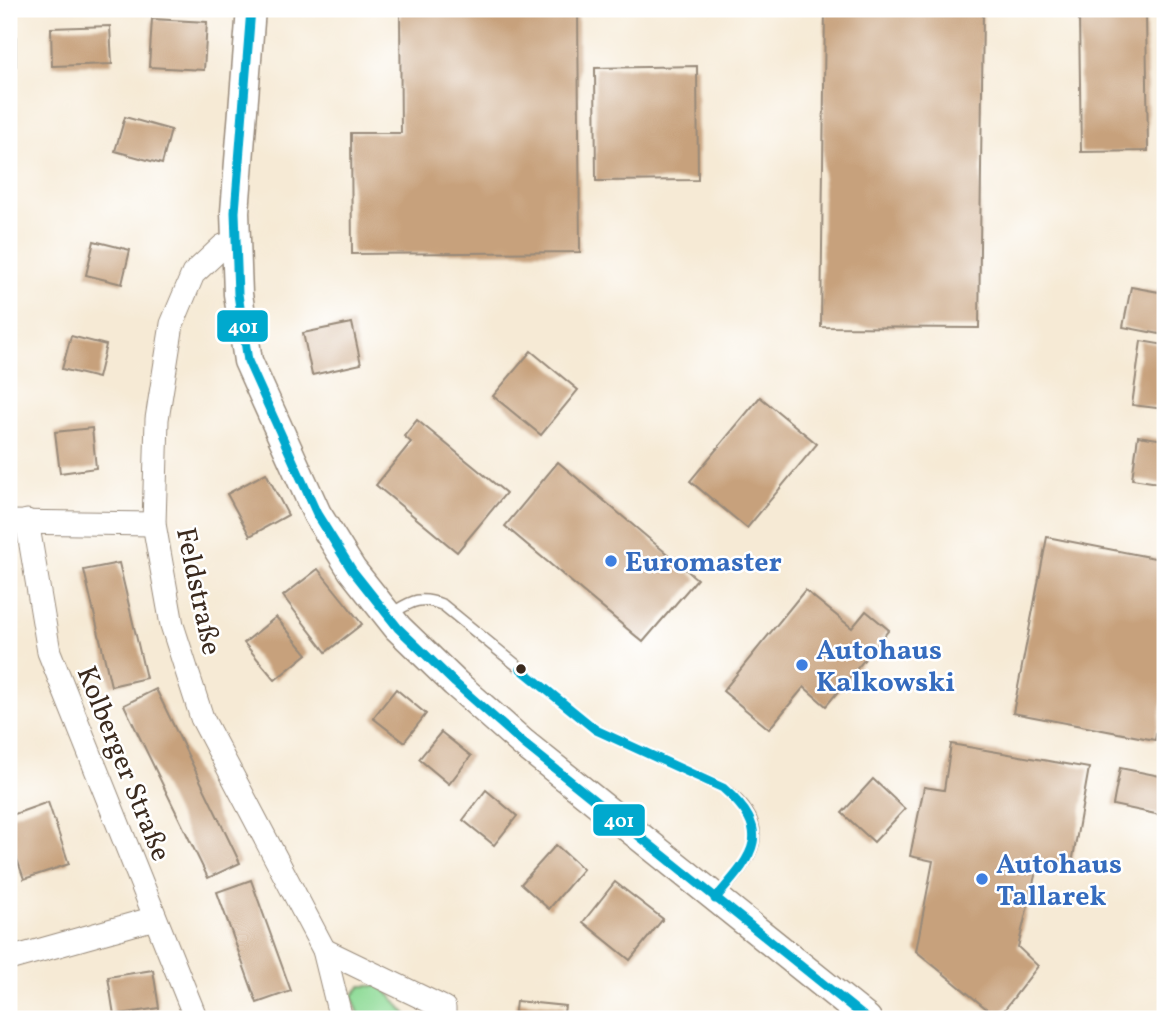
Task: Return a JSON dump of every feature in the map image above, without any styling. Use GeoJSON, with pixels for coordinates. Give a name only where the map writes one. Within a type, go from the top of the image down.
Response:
{"type":"FeatureCollection","features":[{"type":"Feature","properties":{"kind":"street"},"geometry":{"type":"LineString","coordinates":[[251,9],[235,212],[239,294],[248,361],[317,514],[352,570],[398,628],[455,683],[523,743],[867,1019]]}},
{"type":"Feature","properties":{"kind":"street","name":"Feldstraße"},"geometry":{"type":"LineString","coordinates":[[236,242],[223,246],[193,274],[172,324],[156,419],[155,524],[172,625],[202,718],[324,950],[341,1019]]}},
{"type":"Feature","properties":{"kind":"street"},"geometry":{"type":"LineString","coordinates":[[18,521],[155,524]]}},
{"type":"Feature","properties":{"kind":"street","name":"Kolberger Straße"},"geometry":{"type":"LineString","coordinates":[[18,521],[49,652],[196,1019]]}},
{"type":"Feature","properties":{"kind":"street"},"geometry":{"type":"LineString","coordinates":[[9,959],[155,918]]}},
{"type":"Feature","properties":{"kind":"street"},"geometry":{"type":"LineString","coordinates":[[324,950],[444,1008],[444,1019]]}},
{"type":"Feature","properties":{"kind":"lane"},"geometry":{"type":"LineString","coordinates":[[388,615],[415,600],[428,599],[443,605],[596,730],[723,788],[735,797],[747,812],[755,833],[753,849],[745,865],[715,899]]}},
{"type":"Feature","properties":{"kind":"green space"},"geometry":{"type":"Polygon","coordinates":[[[361,986],[382,986],[411,1019],[361,1019],[352,996],[361,986]]]}},
{"type":"Feature","properties":{"kind":"building"},"geometry":{"type":"Polygon","coordinates":[[[400,9],[578,9],[580,252],[352,254],[351,133],[401,133],[400,9]]]}},
{"type":"Feature","properties":{"kind":"building"},"geometry":{"type":"Polygon","coordinates":[[[825,9],[983,9],[979,328],[821,327],[825,9]]]}},
{"type":"Feature","properties":{"kind":"building"},"geometry":{"type":"Polygon","coordinates":[[[1146,14],[1148,151],[1081,152],[1079,15],[1146,14]]]}},
{"type":"Feature","properties":{"kind":"building"},"geometry":{"type":"Polygon","coordinates":[[[152,19],[207,22],[204,70],[149,67],[152,19]]]}},
{"type":"Feature","properties":{"kind":"building"},"geometry":{"type":"Polygon","coordinates":[[[110,26],[112,64],[52,66],[51,28],[110,26]]]}},
{"type":"Feature","properties":{"kind":"building"},"geometry":{"type":"Polygon","coordinates":[[[9,30],[16,30],[16,66],[9,66],[9,30]]]}},
{"type":"Feature","properties":{"kind":"building"},"geometry":{"type":"Polygon","coordinates":[[[697,66],[698,180],[596,181],[595,68],[697,66]]]}},
{"type":"Feature","properties":{"kind":"building"},"geometry":{"type":"Polygon","coordinates":[[[125,117],[171,130],[162,164],[115,151],[125,117]]]}},
{"type":"Feature","properties":{"kind":"building"},"geometry":{"type":"Polygon","coordinates":[[[94,241],[130,250],[122,284],[86,275],[94,241]]]}},
{"type":"Feature","properties":{"kind":"building"},"geometry":{"type":"Polygon","coordinates":[[[1163,267],[1165,335],[1123,327],[1131,287],[1159,292],[1163,267]]]}},
{"type":"Feature","properties":{"kind":"building"},"geometry":{"type":"Polygon","coordinates":[[[352,323],[361,364],[312,375],[303,333],[352,323]]]}},
{"type":"Feature","properties":{"kind":"building"},"geometry":{"type":"Polygon","coordinates":[[[71,336],[106,345],[98,378],[62,369],[71,336]]]}},
{"type":"Feature","properties":{"kind":"building"},"geometry":{"type":"Polygon","coordinates":[[[1141,341],[1165,345],[1165,409],[1132,405],[1141,341]]]}},
{"type":"Feature","properties":{"kind":"building"},"geometry":{"type":"Polygon","coordinates":[[[531,351],[578,390],[541,435],[493,396],[531,351]]]}},
{"type":"Feature","properties":{"kind":"building"},"geometry":{"type":"Polygon","coordinates":[[[760,397],[817,444],[747,528],[690,481],[760,397]]]}},
{"type":"Feature","properties":{"kind":"building"},"geometry":{"type":"Polygon","coordinates":[[[417,420],[506,493],[457,552],[376,485],[411,442],[404,436],[417,420]]]}},
{"type":"Feature","properties":{"kind":"building"},"geometry":{"type":"Polygon","coordinates":[[[92,428],[96,468],[60,473],[55,432],[92,428]]]}},
{"type":"Feature","properties":{"kind":"building"},"geometry":{"type":"Polygon","coordinates":[[[1138,436],[1165,440],[1165,484],[1132,479],[1138,436]]]}},
{"type":"Feature","properties":{"kind":"building","name":"Euromaster"},"geometry":{"type":"Polygon","coordinates":[[[558,462],[697,579],[643,642],[505,526],[558,462]]]}},
{"type":"Feature","properties":{"kind":"building"},"geometry":{"type":"Polygon","coordinates":[[[266,473],[288,515],[250,536],[227,494],[266,473]]]}},
{"type":"Feature","properties":{"kind":"building"},"geometry":{"type":"Polygon","coordinates":[[[1047,537],[1165,560],[1165,689],[1155,740],[1013,713],[1047,537]]]}},
{"type":"Feature","properties":{"kind":"building"},"geometry":{"type":"Polygon","coordinates":[[[119,563],[146,678],[111,686],[84,570],[119,563]]]}},
{"type":"Feature","properties":{"kind":"building"},"geometry":{"type":"Polygon","coordinates":[[[318,569],[362,624],[326,652],[283,596],[318,569]]]}},
{"type":"Feature","properties":{"kind":"building","name":"Autohaus Kalkowski"},"geometry":{"type":"Polygon","coordinates":[[[805,590],[852,628],[866,611],[889,630],[826,706],[804,687],[769,729],[723,691],[805,590]]]}},
{"type":"Feature","properties":{"kind":"building"},"geometry":{"type":"Polygon","coordinates":[[[276,617],[307,654],[275,680],[244,643],[276,617]]]}},
{"type":"Feature","properties":{"kind":"building"},"geometry":{"type":"Polygon","coordinates":[[[156,689],[240,863],[208,878],[124,705],[156,689]]]}},
{"type":"Feature","properties":{"kind":"building"},"geometry":{"type":"Polygon","coordinates":[[[396,689],[426,714],[404,742],[373,718],[396,689]]]}},
{"type":"Feature","properties":{"kind":"building"},"geometry":{"type":"Polygon","coordinates":[[[441,732],[471,756],[449,784],[419,759],[441,732]]]}},
{"type":"Feature","properties":{"kind":"building","name":"Autohaus Tallarek"},"geometry":{"type":"Polygon","coordinates":[[[951,744],[1089,768],[1071,869],[1038,863],[1018,947],[1038,966],[998,1018],[916,951],[933,861],[910,856],[924,787],[944,790],[951,744]]]}},
{"type":"Feature","properties":{"kind":"building"},"geometry":{"type":"Polygon","coordinates":[[[1120,768],[1165,777],[1165,816],[1113,805],[1120,768]]]}},
{"type":"Feature","properties":{"kind":"building"},"geometry":{"type":"Polygon","coordinates":[[[873,779],[905,809],[874,842],[842,813],[873,779]]]}},
{"type":"Feature","properties":{"kind":"building"},"geometry":{"type":"Polygon","coordinates":[[[486,790],[517,816],[494,845],[463,820],[486,790]]]}},
{"type":"Feature","properties":{"kind":"building"},"geometry":{"type":"Polygon","coordinates":[[[48,802],[69,864],[24,879],[9,836],[9,816],[48,802]]]}},
{"type":"Feature","properties":{"kind":"building"},"geometry":{"type":"Polygon","coordinates":[[[556,845],[583,869],[549,909],[521,884],[556,845]]]}},
{"type":"Feature","properties":{"kind":"building"},"geometry":{"type":"Polygon","coordinates":[[[251,880],[291,991],[257,1003],[217,892],[251,880]]]}},
{"type":"Feature","properties":{"kind":"building"},"geometry":{"type":"Polygon","coordinates":[[[615,882],[663,919],[630,960],[583,922],[615,882]]]}},
{"type":"Feature","properties":{"kind":"building"},"geometry":{"type":"Polygon","coordinates":[[[153,970],[159,1008],[114,1015],[108,977],[153,970]]]}},
{"type":"Feature","properties":{"kind":"building"},"geometry":{"type":"Polygon","coordinates":[[[516,1001],[565,1006],[563,1019],[514,1019],[516,1001]]]}},
{"type":"Feature","properties":{"kind":"transit line","name":"401"},"geometry":{"type":"LineString","coordinates":[[251,9],[235,212],[238,294],[248,361],[317,514],[352,570],[398,628],[455,683],[523,743],[867,1019]]}},
{"type":"Feature","properties":{"kind":"transit line","name":"401"},"geometry":{"type":"LineString","coordinates":[[521,669],[596,730],[723,788],[739,804],[749,818],[753,844],[740,869],[715,899]]}},
{"type":"Feature","properties":{"kind":"place","name":"Euromaster"},"geometry":{"type":"Point","coordinates":[611,561]}},
{"type":"Feature","properties":{"kind":"place","name":"Autohaus Kalkowski"},"geometry":{"type":"Point","coordinates":[802,665]}},
{"type":"Feature","properties":{"kind":"place","name":"Autohaus Tallarek"},"geometry":{"type":"Point","coordinates":[982,879]}}]}
